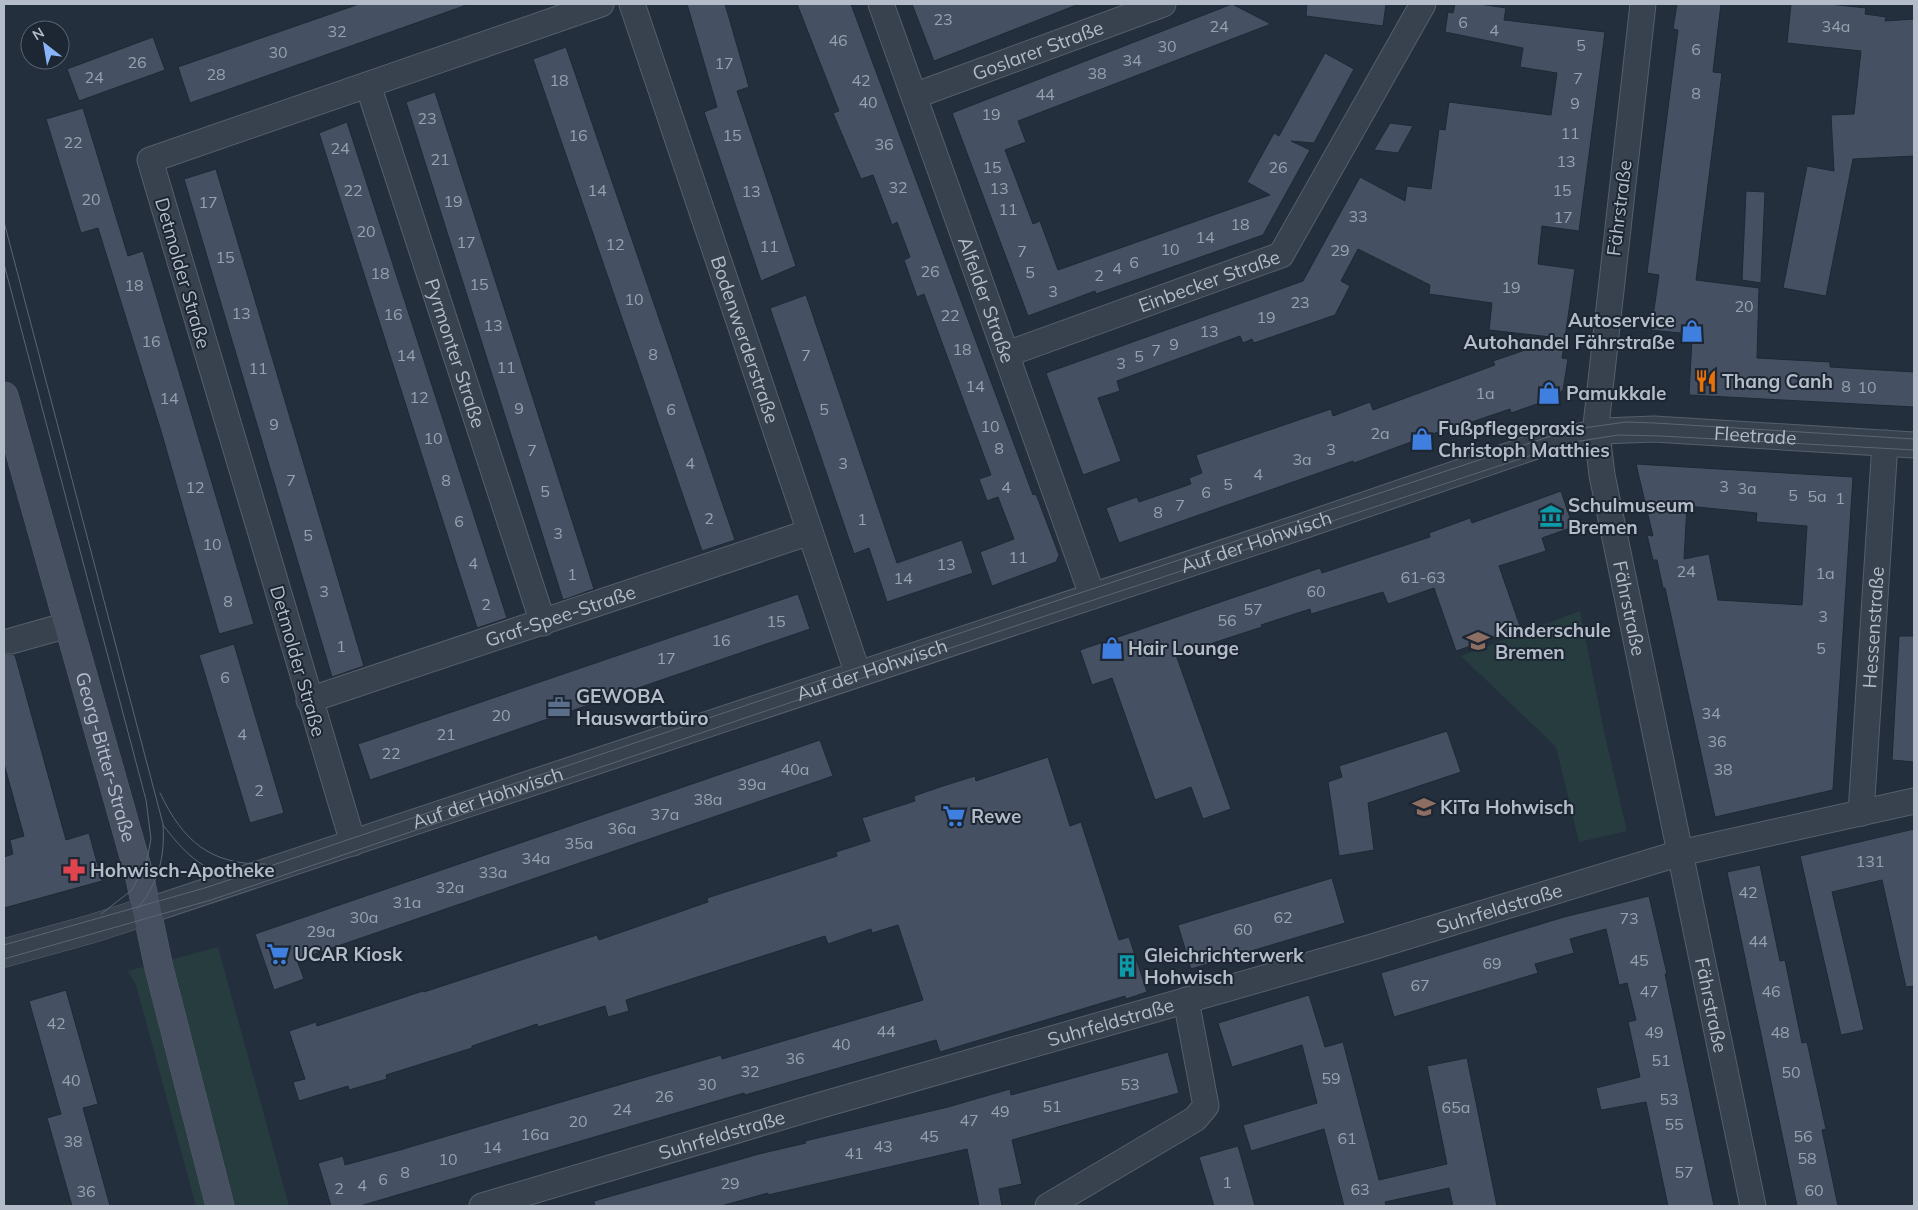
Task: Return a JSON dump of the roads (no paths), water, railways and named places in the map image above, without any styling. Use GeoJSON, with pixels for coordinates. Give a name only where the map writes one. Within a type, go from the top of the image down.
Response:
{"type":"FeatureCollection","features":[{"type":"Feature","properties":{"kind":"main road","name":"Georg-Bitter-Straße"},"geometry":{"type":"LineString","coordinates":[[4,396],[139,874],[159,968],[220,1206]]}},
{"type":"Feature","properties":{"kind":"street","name":"Detmolder Straße"},"geometry":{"type":"LineString","coordinates":[[353,843],[150,160],[600,4]]}},
{"type":"Feature","properties":{"kind":"street","name":"Bodenwerderstraße"},"geometry":{"type":"LineString","coordinates":[[632,4],[858,674]]}},
{"type":"Feature","properties":{"kind":"street","name":"Alfelder Straße"},"geometry":{"type":"LineString","coordinates":[[881,4],[1092,595]]}},
{"type":"Feature","properties":{"kind":"street","name":"Goslarer Straße"},"geometry":{"type":"LineString","coordinates":[[914,96],[1163,4]]}},
{"type":"Feature","properties":{"kind":"street","name":"Einbecker Straße"},"geometry":{"type":"LineString","coordinates":[[1007,354],[1281,255],[1423,4]]}},
{"type":"Feature","properties":{"kind":"street","name":"Fährstraße"},"geometry":{"type":"LineString","coordinates":[[1643,4],[1597,398],[1597,432],[1602,475],[1753,1206]]}},
{"type":"Feature","properties":{"kind":"street","name":"Pyrmonter Straße"},"geometry":{"type":"LineString","coordinates":[[368,84],[543,623]]}},
{"type":"Feature","properties":{"kind":"street","name":"Fleetrade"},"geometry":{"type":"LineString","coordinates":[[1597,432],[1654,429],[1914,445]]}},
{"type":"Feature","properties":{"kind":"street","name":"Auf der Hohwisch"},"geometry":{"type":"LineString","coordinates":[[147,910],[353,843],[1539,445],[1597,432]]}},
{"type":"Feature","properties":{"kind":"street","name":"Hessenstraße"},"geometry":{"type":"LineString","coordinates":[[1861,813],[1885,443]]}},
{"type":"Feature","properties":{"kind":"street","name":"Graf-Spee-Straße"},"geometry":{"type":"LineString","coordinates":[[309,700],[810,532]]}},
{"type":"Feature","properties":{"kind":"street"},"geometry":{"type":"LineString","coordinates":[[11,641],[68,625]]}},
{"type":"Feature","properties":{"kind":"street","name":"Suhrfeldstraße"},"geometry":{"type":"LineString","coordinates":[[482,1206],[818,1106],[1372,947],[1680,853],[1914,801]]}},
{"type":"Feature","properties":{"kind":"street"},"geometry":{"type":"LineString","coordinates":[[4,952],[91,929],[147,910]]}},
{"type":"Feature","properties":{"kind":"street"},"geometry":{"type":"LineString","coordinates":[[1048,1206],[1195,1119],[1206,1106],[1186,1000]]}},
{"type":"Feature","properties":{"kind":"tram line"},"geometry":{"type":"LineString","coordinates":[[4,222],[163,824],[163,848],[159,869],[151,889],[137,909]]}},
{"type":"Feature","properties":{"kind":"tram line"},"geometry":{"type":"LineString","coordinates":[[4,264],[146,800],[151,839],[147,859],[132,890],[101,914]]}},
{"type":"Feature","properties":{"kind":"tram line"},"geometry":{"type":"LineString","coordinates":[[4,945],[208,887],[1569,430],[1626,422],[1914,439]]}},
{"type":"Feature","properties":{"kind":"tram line"},"geometry":{"type":"LineString","coordinates":[[4,959],[211,900],[1015,626],[1568,443],[1618,435],[1914,450]]}},
{"type":"Feature","properties":{"kind":"tram line"},"geometry":{"type":"LineString","coordinates":[[160,793],[178,824],[200,847],[214,855],[229,860],[265,864]]}},
{"type":"Feature","properties":{"kind":"tram line"},"geometry":{"type":"LineString","coordinates":[[163,825],[194,859],[213,870],[236,877]]}},
{"type":"Feature","properties":{"kind":"place","name":"Autoservice Autohandel Fährstraße"},"geometry":{"type":"Point","coordinates":[1692,331]}},
{"type":"Feature","properties":{"kind":"place","name":"Thang Canh"},"geometry":{"type":"Point","coordinates":[1706,381]}},
{"type":"Feature","properties":{"kind":"place","name":"Pamukkale"},"geometry":{"type":"Point","coordinates":[1549,393]}},
{"type":"Feature","properties":{"kind":"place","name":"Fußpflegepraxis Christoph Matthies"},"geometry":{"type":"Point","coordinates":[1422,439]}},
{"type":"Feature","properties":{"kind":"place","name":"Schulmuseum Bremen"},"geometry":{"type":"Point","coordinates":[1551,516]}},
{"type":"Feature","properties":{"kind":"place","name":"Kinderschule Bremen"},"geometry":{"type":"Point","coordinates":[1478,641]}},
{"type":"Feature","properties":{"kind":"place","name":"Hair Lounge"},"geometry":{"type":"Point","coordinates":[1112,648]}},
{"type":"Feature","properties":{"kind":"place","name":"GEWOBA Hauswartbüro"},"geometry":{"type":"Point","coordinates":[559,707]}},
{"type":"Feature","properties":{"kind":"place","name":"KiTa Hohwisch"},"geometry":{"type":"Point","coordinates":[1424,807]}},
{"type":"Feature","properties":{"kind":"place","name":"Rewe"},"geometry":{"type":"Point","coordinates":[954,816]}},
{"type":"Feature","properties":{"kind":"place","name":"Hohwisch-Apotheke"},"geometry":{"type":"Point","coordinates":[74,870]}},
{"type":"Feature","properties":{"kind":"place","name":"UCAR Kiosk"},"geometry":{"type":"Point","coordinates":[278,954]}},
{"type":"Feature","properties":{"kind":"place","name":"Gleichrichterwerk Hohwisch"},"geometry":{"type":"Point","coordinates":[1127,966]}}]}
